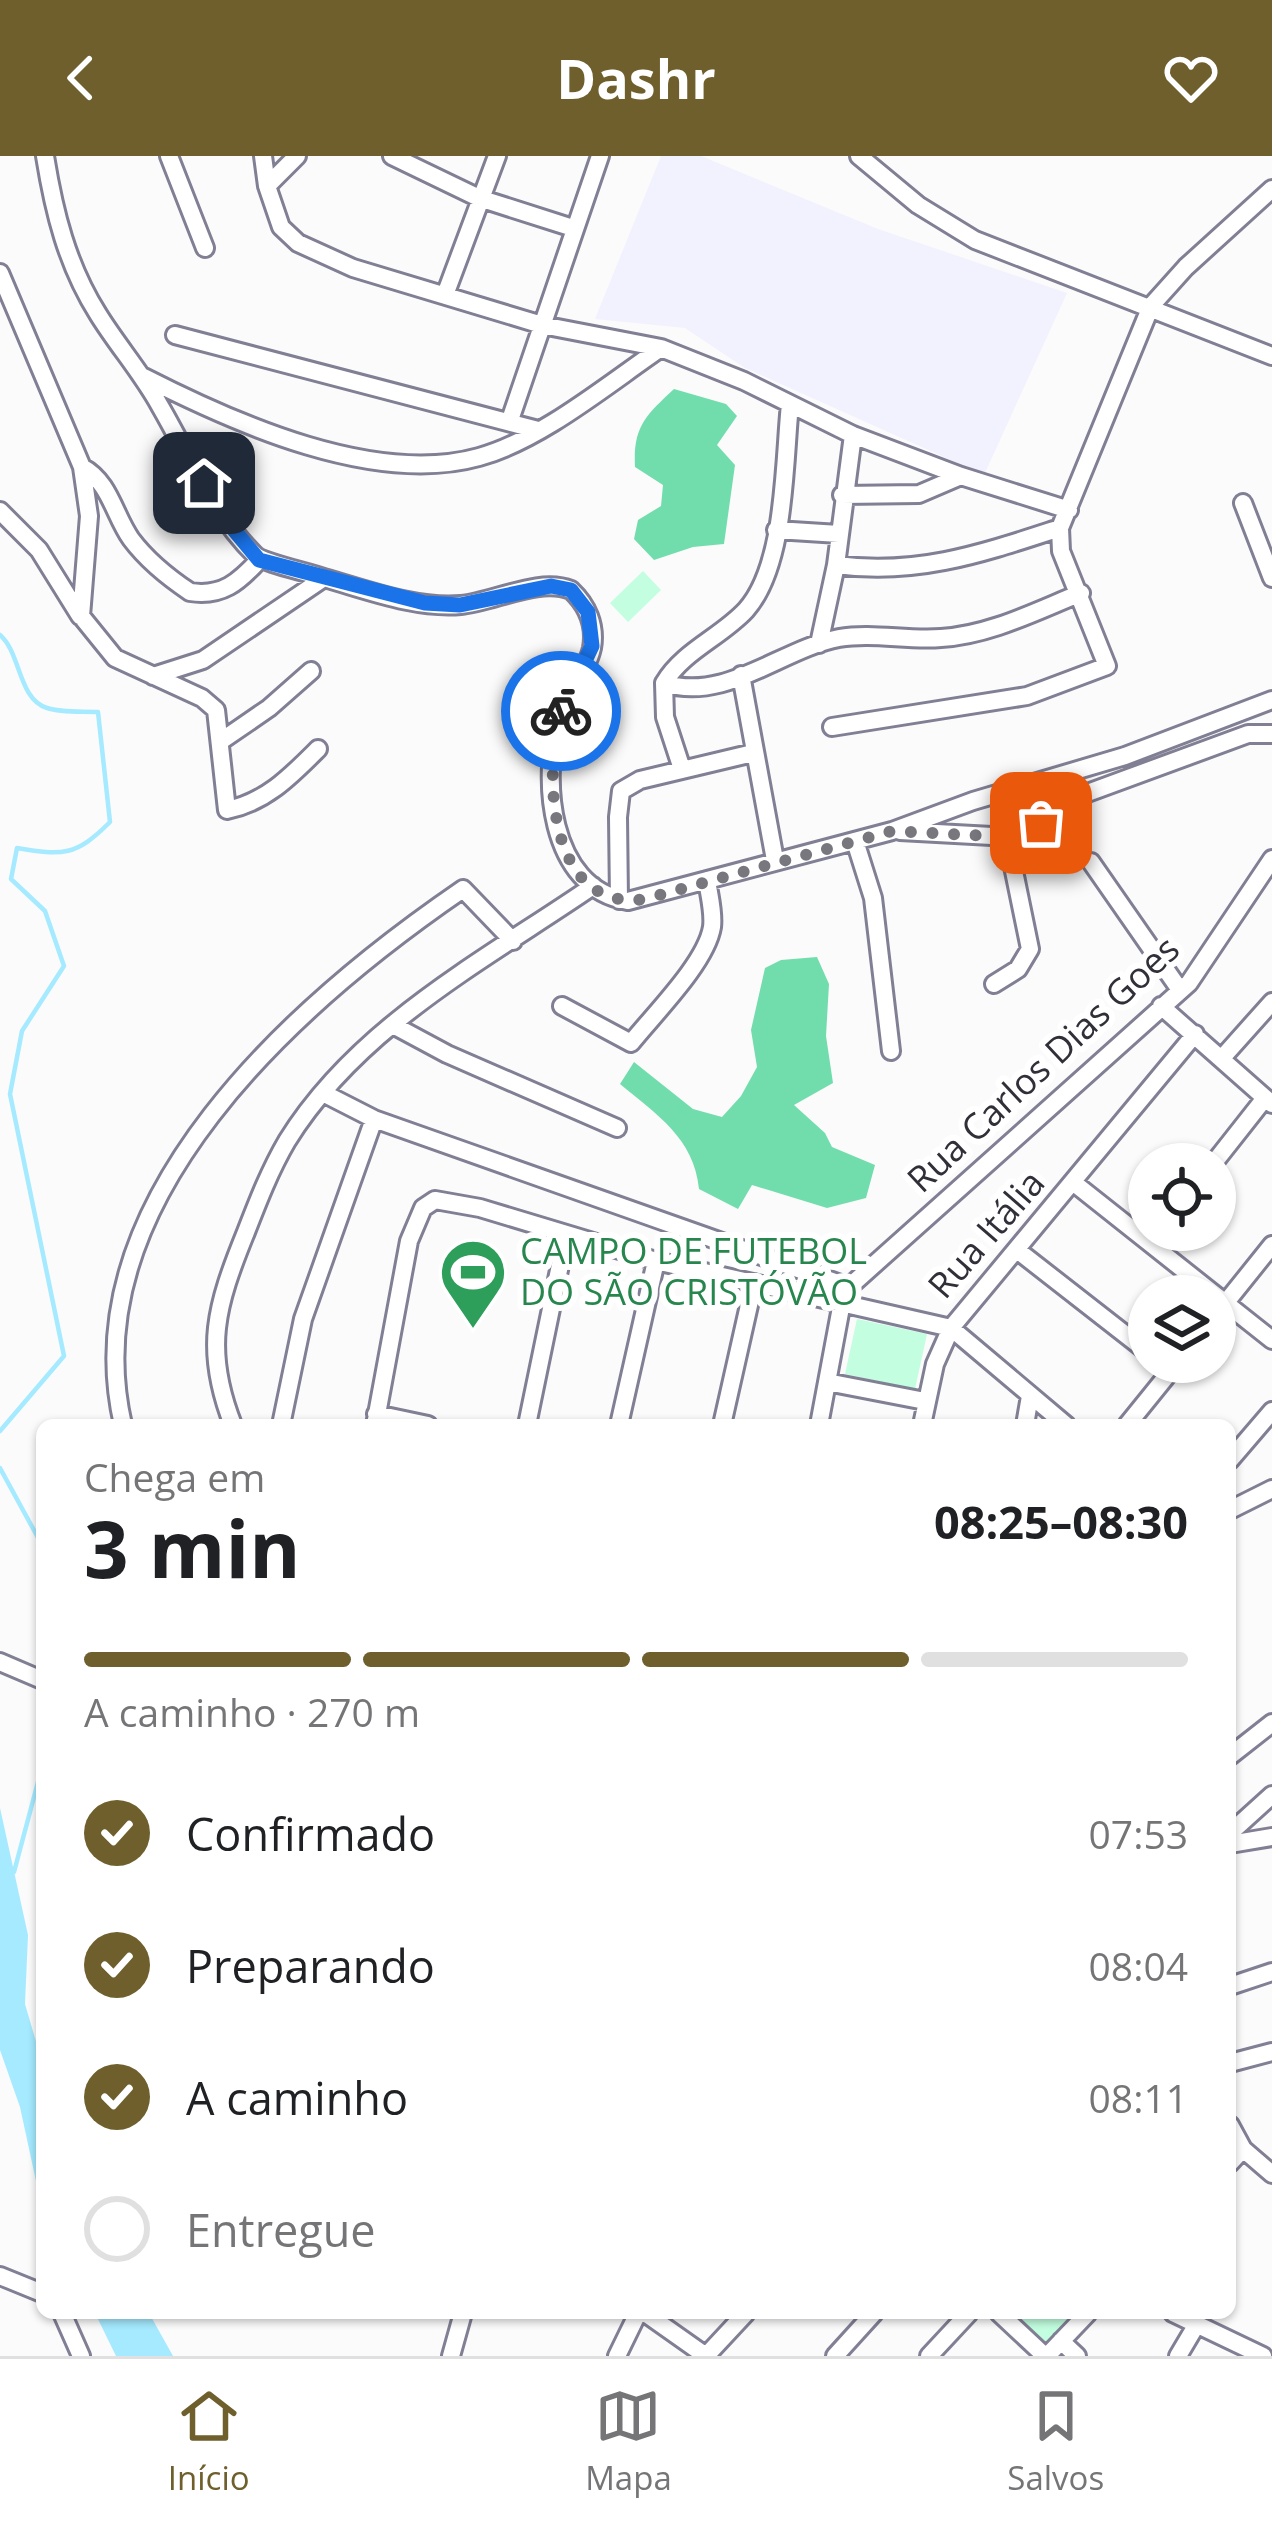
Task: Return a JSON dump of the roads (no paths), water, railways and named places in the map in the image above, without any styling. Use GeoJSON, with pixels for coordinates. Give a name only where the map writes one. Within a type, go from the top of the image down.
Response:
{"type":"FeatureCollection","features":[{"type":"Feature","properties":{"kind":"street"},"geometry":{"type":"LineString","coordinates":[[45,156],[56,218],[97,313],[144,377],[224,518],[259,560],[425,603],[460,605],[551,586],[571,590],[580,598],[593,629],[592,646],[561,711],[554,739],[552,798],[568,856],[593,886],[620,901],[645,899],[892,831],[1125,756],[1272,700]]}},
{"type":"Feature","properties":{"kind":"street"},"geometry":{"type":"LineString","coordinates":[[169,156],[205,248]]}},
{"type":"Feature","properties":{"kind":"street"},"geometry":{"type":"LineString","coordinates":[[263,156],[280,226],[298,243],[353,268],[542,325],[662,348],[853,435],[1069,510]]}},
{"type":"Feature","properties":{"kind":"street"},"geometry":{"type":"LineString","coordinates":[[267,186],[297,156]]}},
{"type":"Feature","properties":{"kind":"street"},"geometry":{"type":"LineString","coordinates":[[392,156],[479,198],[573,228]]}},
{"type":"Feature","properties":{"kind":"street"},"geometry":{"type":"LineString","coordinates":[[445,295],[497,156]]}},
{"type":"Feature","properties":{"kind":"street"},"geometry":{"type":"LineString","coordinates":[[510,420],[600,156]]}},
{"type":"Feature","properties":{"kind":"street"},"geometry":{"type":"LineString","coordinates":[[859,156],[918,205],[975,240],[1106,294],[1151,306],[1270,352]]}},
{"type":"Feature","properties":{"kind":"street"},"geometry":{"type":"LineString","coordinates":[[832,727],[1027,696],[1107,666],[1061,551],[1060,528],[1151,306],[1186,267],[1272,189]]}},
{"type":"Feature","properties":{"kind":"street"},"geometry":{"type":"LineString","coordinates":[[0,273],[82,467],[89,515],[81,616]]}},
{"type":"Feature","properties":{"kind":"street"},"geometry":{"type":"LineString","coordinates":[[175,335],[538,430]]}},
{"type":"Feature","properties":{"kind":"street"},"geometry":{"type":"LineString","coordinates":[[144,377],[221,413],[371,462],[406,465],[483,457],[538,430],[662,348]]}},
{"type":"Feature","properties":{"kind":"street"},"geometry":{"type":"LineString","coordinates":[[682,770],[665,717],[664,683],[675,667],[728,628],[758,595],[776,530],[790,404]]}},
{"type":"Feature","properties":{"kind":"street"},"geometry":{"type":"LineString","coordinates":[[819,644],[836,565],[853,435]]}},
{"type":"Feature","properties":{"kind":"street"},"geometry":{"type":"LineString","coordinates":[[82,467],[99,480],[129,536],[190,592],[221,591],[259,560]]}},
{"type":"Feature","properties":{"kind":"street"},"geometry":{"type":"LineString","coordinates":[[842,495],[905,496],[961,476]]}},
{"type":"Feature","properties":{"kind":"street"},"geometry":{"type":"LineString","coordinates":[[1243,502],[1272,578]]}},
{"type":"Feature","properties":{"kind":"street"},"geometry":{"type":"LineString","coordinates":[[0,511],[39,550],[81,616],[115,658],[212,705],[221,741],[227,810],[244,807],[279,788],[318,749]]}},
{"type":"Feature","properties":{"kind":"street"},"geometry":{"type":"LineString","coordinates":[[836,565],[933,566],[1060,528]]}},
{"type":"Feature","properties":{"kind":"street"},"geometry":{"type":"LineString","coordinates":[[776,530],[839,534]]}},
{"type":"Feature","properties":{"kind":"street"},"geometry":{"type":"LineString","coordinates":[[153,676],[203,660],[324,578]]}},
{"type":"Feature","properties":{"kind":"street"},"geometry":{"type":"LineString","coordinates":[[664,683],[698,688],[819,644],[860,636],[964,636],[1081,593]]}},
{"type":"Feature","properties":{"kind":"street"},"geometry":{"type":"LineString","coordinates":[[221,741],[311,671]]}},
{"type":"Feature","properties":{"kind":"street"},"geometry":{"type":"LineString","coordinates":[[741,675],[775,860]]}},
{"type":"Feature","properties":{"kind":"street"},"geometry":{"type":"LineString","coordinates":[[892,831],[1007,837],[1024,832],[1082,795],[1248,734],[1272,734]]}},
{"type":"Feature","properties":{"kind":"street"},"geometry":{"type":"LineString","coordinates":[[620,901],[617,817],[621,790],[640,780],[753,753]]}},
{"type":"Feature","properties":{"kind":"street"},"geometry":{"type":"LineString","coordinates":[[951,809],[954,835]]}},
{"type":"Feature","properties":{"kind":"street"},"geometry":{"type":"LineString","coordinates":[[994,984],[1018,969],[1030,949],[1007,837]]}},
{"type":"Feature","properties":{"kind":"street"},"geometry":{"type":"LineString","coordinates":[[855,841],[873,898],[892,1051]]}},
{"type":"Feature","properties":{"kind":"street","name":"Rua Carlos Dias Goes"},"geometry":{"type":"LineString","coordinates":[[846,1295],[1196,975],[1272,859]]}},
{"type":"Feature","properties":{"kind":"street"},"geometry":{"type":"LineString","coordinates":[[1091,862],[1180,990]]}},
{"type":"Feature","properties":{"kind":"street"},"geometry":{"type":"LineString","coordinates":[[562,1006],[631,1043],[709,939],[707,880]]}},
{"type":"Feature","properties":{"kind":"street"},"geometry":{"type":"LineString","coordinates":[[230,1419],[214,1370],[218,1322],[231,1267],[272,1167],[323,1093],[393,1025],[436,990],[593,886]]}},
{"type":"Feature","properties":{"kind":"street"},"geometry":{"type":"LineString","coordinates":[[122,1419],[115,1372],[123,1294],[140,1235],[161,1188],[208,1120],[300,1020],[421,918],[463,889],[513,940]]}},
{"type":"Feature","properties":{"kind":"street"},"geometry":{"type":"LineString","coordinates":[[1222,1058],[1272,1002]]}},
{"type":"Feature","properties":{"kind":"street"},"geometry":{"type":"LineString","coordinates":[[1162,1006],[1269,1101],[1232,1143]]}},
{"type":"Feature","properties":{"kind":"street"},"geometry":{"type":"LineString","coordinates":[[393,1025],[447,1054],[616,1128]]}},
{"type":"Feature","properties":{"kind":"street","name":"Rua Itália"},"geometry":{"type":"LineString","coordinates":[[375,1419],[409,1241],[423,1208],[435,1200],[446,1199],[656,1261],[754,1283],[846,1295],[951,1328],[1195,1034]]}},
{"type":"Feature","properties":{"kind":"street"},"geometry":{"type":"LineString","coordinates":[[323,1093],[374,1119],[846,1295],[820,1419]]}},
{"type":"Feature","properties":{"kind":"street"},"geometry":{"type":"LineString","coordinates":[[282,1419],[303,1319],[374,1119]]}},
{"type":"Feature","properties":{"kind":"street"},"geometry":{"type":"LineString","coordinates":[[1074,1183],[1128,1229]]}},
{"type":"Feature","properties":{"kind":"street"},"geometry":{"type":"LineString","coordinates":[[528,1419],[566,1236]]}},
{"type":"Feature","properties":{"kind":"street"},"geometry":{"type":"LineString","coordinates":[[1236,1290],[1272,1245]]}},
{"type":"Feature","properties":{"kind":"street"},"geometry":{"type":"LineString","coordinates":[[1017,1250],[1128,1337]]}},
{"type":"Feature","properties":{"kind":"street"},"geometry":{"type":"LineString","coordinates":[[1154,1251],[1181,1275]]}},
{"type":"Feature","properties":{"kind":"street"},"geometry":{"type":"LineString","coordinates":[[620,1419],[656,1261]]}},
{"type":"Feature","properties":{"kind":"street"},"geometry":{"type":"LineString","coordinates":[[723,1419],[754,1283]]}},
{"type":"Feature","properties":{"kind":"street"},"geometry":{"type":"LineString","coordinates":[[1236,1319],[1272,1340]]}},
{"type":"Feature","properties":{"kind":"street"},"geometry":{"type":"LineString","coordinates":[[923,1419],[934,1364],[951,1328],[1059,1419]]}},
{"type":"Feature","properties":{"kind":"street"},"geometry":{"type":"LineString","coordinates":[[827,1382],[926,1401]]}},
{"type":"Feature","properties":{"kind":"street"},"geometry":{"type":"LineString","coordinates":[[1131,1419],[1157,1383]]}},
{"type":"Feature","properties":{"kind":"street"},"geometry":{"type":"LineString","coordinates":[[1026,1419],[1030,1396]]}},
{"type":"Feature","properties":{"kind":"street"},"geometry":{"type":"LineString","coordinates":[[1236,1453],[1272,1411]]}},
{"type":"Feature","properties":{"kind":"street"},"geometry":{"type":"LineString","coordinates":[[1236,1507],[1272,1489]]}},
{"type":"Feature","properties":{"kind":"street"},"geometry":{"type":"LineString","coordinates":[[0,1663],[35,1677]]}},
{"type":"Feature","properties":{"kind":"street"},"geometry":{"type":"LineString","coordinates":[[1236,1751],[1272,1723]]}},
{"type":"Feature","properties":{"kind":"street"},"geometry":{"type":"LineString","coordinates":[[1236,1828],[1272,1795]]}},
{"type":"Feature","properties":{"kind":"street"},"geometry":{"type":"LineString","coordinates":[[1236,1843],[1272,1837]]}},
{"type":"Feature","properties":{"kind":"street"},"geometry":{"type":"LineString","coordinates":[[1236,1984],[1272,1972]]}},
{"type":"Feature","properties":{"kind":"street"},"geometry":{"type":"LineString","coordinates":[[1236,2061],[1272,2052]]}},
{"type":"Feature","properties":{"kind":"street"},"geometry":{"type":"LineString","coordinates":[[1236,2156],[1272,2174]]}},
{"type":"Feature","properties":{"kind":"street"},"geometry":{"type":"LineString","coordinates":[[0,2276],[36,2291]]}},
{"type":"Feature","properties":{"kind":"street"},"geometry":{"type":"LineString","coordinates":[[65,2319],[80,2356]]}},
{"type":"Feature","properties":{"kind":"street"},"geometry":{"type":"LineString","coordinates":[[451,2356],[461,2319]]}},
{"type":"Feature","properties":{"kind":"street"},"geometry":{"type":"LineString","coordinates":[[617,2356],[638,2319]]}},
{"type":"Feature","properties":{"kind":"street"},"geometry":{"type":"LineString","coordinates":[[650,2319],[706,2356],[740,2319]]}},
{"type":"Feature","properties":{"kind":"street"},"geometry":{"type":"LineString","coordinates":[[835,2356],[869,2319]]}},
{"type":"Feature","properties":{"kind":"street"},"geometry":{"type":"LineString","coordinates":[[928,2356],[963,2319]]}},
{"type":"Feature","properties":{"kind":"street"},"geometry":{"type":"LineString","coordinates":[[1006,2319],[1046,2356],[1082,2319]]}},
{"type":"Feature","properties":{"kind":"street"},"geometry":{"type":"LineString","coordinates":[[1186,2319],[1263,2356]]}},
{"type":"Feature","properties":{"kind":"street"},"geometry":{"type":"LineString","coordinates":[[1178,2356],[1197,2324]]}},
{"type":"Feature","properties":{"kind":"street"},"geometry":{"type":"LineString","coordinates":[[1061,2341],[1077,2356]]}},
{"type":"Feature","properties":{"kind":"water"},"geometry":{"type":"Polygon","coordinates":[[[0,1808],[28,1935],[25,2004],[36,2042],[36,2181],[20,2107],[0,2050],[0,1808]]]}},
{"type":"Feature","properties":{"kind":"water"},"geometry":{"type":"Polygon","coordinates":[[[98,2319],[152,2319],[173,2356],[116,2356],[98,2319]]]}},
{"type":"Feature","properties":{"kind":"waterway"},"geometry":{"type":"LineString","coordinates":[[0,635],[38,703],[59,711],[98,712],[110,822],[88,842],[68,851],[17,848],[11,879],[45,911],[64,966],[22,1031],[10,1094],[64,1356],[0,1431]]}},
{"type":"Feature","properties":{"kind":"waterway"},"geometry":{"type":"LineString","coordinates":[[0,1468],[36,1534]]}},
{"type":"Feature","properties":{"kind":"waterway"},"geometry":{"type":"LineString","coordinates":[[14,1872],[36,1790]]}},
{"type":"Feature","properties":{"kind":"place","name":"CAMPO DE FUTEBOL DO SÃO CRISTÓVÃO"},"geometry":{"type":"Point","coordinates":[473,1331]}}]}
